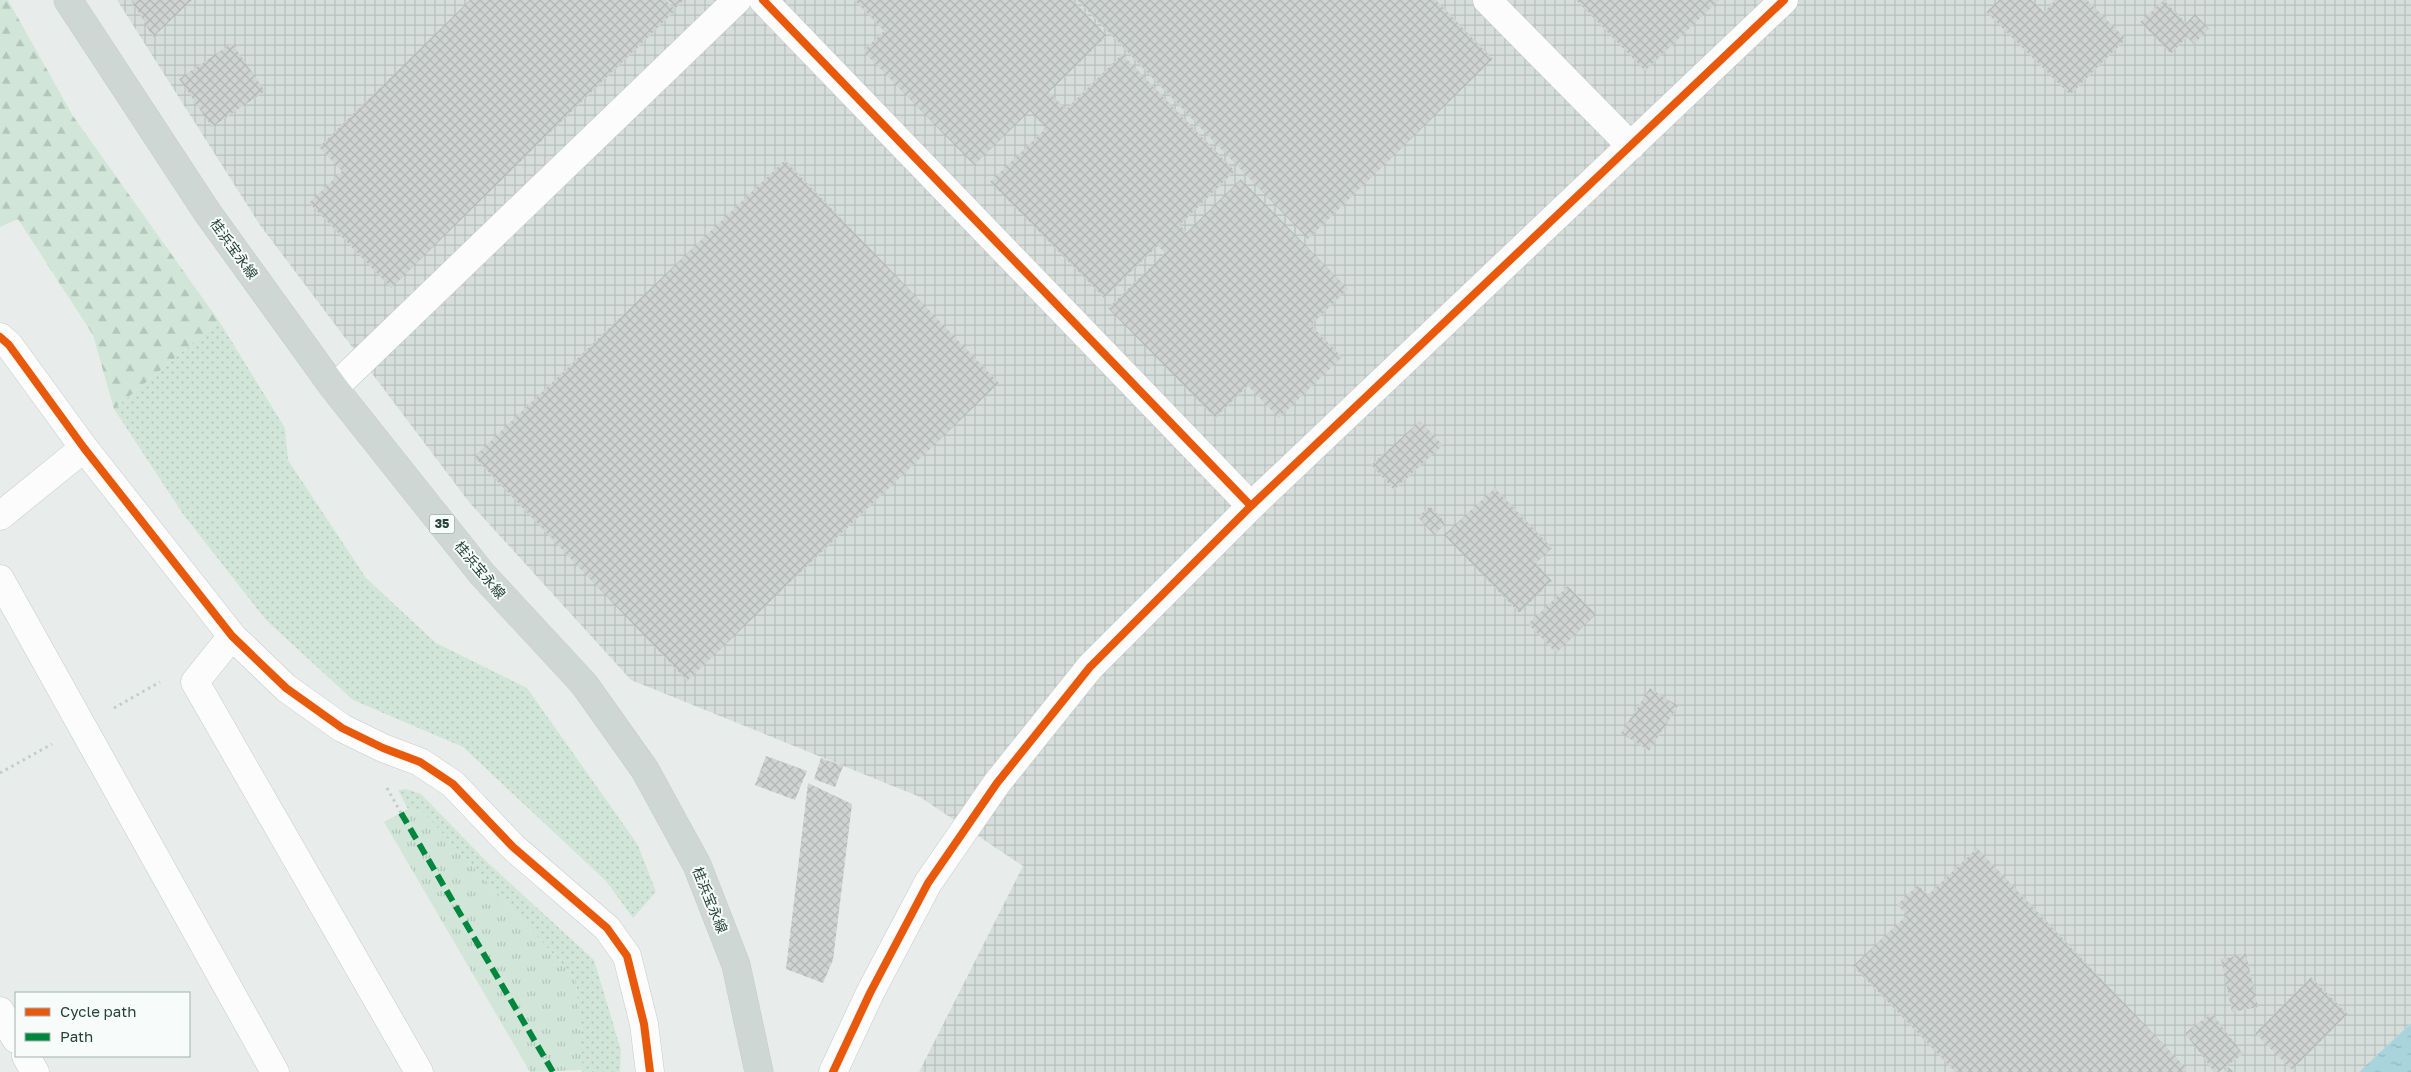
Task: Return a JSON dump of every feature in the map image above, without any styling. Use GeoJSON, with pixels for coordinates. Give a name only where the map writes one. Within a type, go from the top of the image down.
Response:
{"type":"FeatureCollection","features":[{"type":"Feature","properties":{"kind":"main road","name":"桂浜宝永線"},"geometry":{"type":"LineString","coordinates":[[68,0],[207,212],[334,388],[482,574],[584,684],[645,770],[697,865],[736,965],[758,1072]]}},
{"type":"Feature","properties":{"kind":"street"},"geometry":{"type":"LineString","coordinates":[[334,388],[737,0]]}},
{"type":"Feature","properties":{"kind":"street"},"geometry":{"type":"LineString","coordinates":[[763,0],[1251,506]]}},
{"type":"Feature","properties":{"kind":"street"},"geometry":{"type":"LineString","coordinates":[[1487,0],[1632,146]]}},
{"type":"Feature","properties":{"kind":"street"},"geometry":{"type":"LineString","coordinates":[[833,1072],[870,993],[928,883],[997,783],[1090,668],[1251,506],[1784,0]]}},
{"type":"Feature","properties":{"kind":"street"},"geometry":{"type":"LineString","coordinates":[[0,338],[9,345],[84,448],[232,636],[286,688],[342,728],[384,748],[420,762],[453,784],[512,847],[606,928],[627,956],[644,1024],[650,1072]]}},
{"type":"Feature","properties":{"kind":"street"},"geometry":{"type":"LineString","coordinates":[[0,516],[84,448]]}},
{"type":"Feature","properties":{"kind":"street"},"geometry":{"type":"LineString","coordinates":[[0,579],[275,1072]]}},
{"type":"Feature","properties":{"kind":"street"},"geometry":{"type":"LineString","coordinates":[[232,636],[195,682],[419,1072]]}},
{"type":"Feature","properties":{"kind":"street"},"geometry":{"type":"LineString","coordinates":[[0,1011],[15,1037]]}},
{"type":"Feature","properties":{"kind":"street"},"geometry":{"type":"LineString","coordinates":[[27,1057],[35,1072]]}},
{"type":"Feature","properties":{"kind":"path"},"geometry":{"type":"LineString","coordinates":[[384,784],[401,813]]}},
{"type":"Feature","properties":{"kind":"shaded area"},"geometry":{"type":"Polygon","coordinates":[[[117,0],[2411,0],[2411,1023],[2359,1072],[919,1072],[1023,866],[920,797],[631,680],[469,502],[260,225],[117,0]]]}},
{"type":"Feature","properties":{"kind":"green space"},"geometry":{"type":"Polygon","coordinates":[[[0,0],[8,0],[73,116],[219,321],[114,409],[93,335],[18,219],[0,227],[0,0]]]}},
{"type":"Feature","properties":{"kind":"green space"},"geometry":{"type":"Polygon","coordinates":[[[219,321],[285,428],[288,460],[366,578],[436,643],[527,688],[638,845],[656,892],[633,918],[606,881],[463,747],[353,700],[266,620],[183,514],[114,409],[219,321]]]}},
{"type":"Feature","properties":{"kind":"green space"},"geometry":{"type":"Polygon","coordinates":[[[406,789],[421,794],[487,862],[594,960],[621,1050],[620,1072],[582,1072],[576,979],[423,812],[408,809],[398,790],[406,789]]]}},
{"type":"Feature","properties":{"kind":"green space"},"geometry":{"type":"Polygon","coordinates":[[[408,809],[423,812],[576,979],[583,1070],[530,1072],[384,822],[408,809]]]}},
{"type":"Feature","properties":{"kind":"water"},"geometry":{"type":"Polygon","coordinates":[[[2411,1023],[2411,1072],[2359,1072],[2411,1023]]]}},
{"type":"Feature","properties":{"kind":"building"},"geometry":{"type":"Polygon","coordinates":[[[131,0],[192,0],[153,37],[131,0]]]}},
{"type":"Feature","properties":{"kind":"building"},"geometry":{"type":"Polygon","coordinates":[[[470,0],[666,0],[676,10],[391,288],[309,203],[342,171],[319,147],[470,0]]]}},
{"type":"Feature","properties":{"kind":"building"},"geometry":{"type":"Polygon","coordinates":[[[668,0],[684,0],[676,8],[668,0]]]}},
{"type":"Feature","properties":{"kind":"building"},"geometry":{"type":"Polygon","coordinates":[[[854,0],[1073,0],[1107,36],[1049,92],[1066,109],[1122,54],[1235,171],[1180,225],[1187,232],[1241,179],[1348,289],[1311,325],[1342,357],[1279,418],[1248,386],[1215,418],[1108,308],[1165,253],[1158,246],[1104,298],[990,182],[1046,128],[1030,111],[974,165],[863,51],[884,31],[854,0]]]}},
{"type":"Feature","properties":{"kind":"building"},"geometry":{"type":"Polygon","coordinates":[[[1077,0],[1436,0],[1493,59],[1308,239],[1077,0]]]}},
{"type":"Feature","properties":{"kind":"building"},"geometry":{"type":"Polygon","coordinates":[[[1576,0],[1719,0],[1645,71],[1576,0]]]}},
{"type":"Feature","properties":{"kind":"building"},"geometry":{"type":"Polygon","coordinates":[[[1999,0],[2032,0],[2044,12],[2055,0],[2087,0],[2126,39],[2070,95],[1986,12],[1999,0]]]}},
{"type":"Feature","properties":{"kind":"building"},"geometry":{"type":"Polygon","coordinates":[[[2164,0],[2186,23],[2195,14],[2209,29],[2194,44],[2187,37],[2171,54],[2140,22],[2164,0]]]}},
{"type":"Feature","properties":{"kind":"building"},"geometry":{"type":"Polygon","coordinates":[[[232,43],[265,91],[212,127],[179,79],[232,43]]]}},
{"type":"Feature","properties":{"kind":"building"},"geometry":{"type":"Polygon","coordinates":[[[785,160],[999,383],[687,681],[474,457],[785,160]]]}},
{"type":"Feature","properties":{"kind":"building"},"geometry":{"type":"Polygon","coordinates":[[[1420,421],[1443,445],[1394,490],[1371,465],[1420,421]]]}},
{"type":"Feature","properties":{"kind":"building"},"geometry":{"type":"Polygon","coordinates":[[[1495,488],[1552,548],[1536,563],[1552,581],[1519,613],[1444,535],[1495,488]]]}},
{"type":"Feature","properties":{"kind":"building"},"geometry":{"type":"Polygon","coordinates":[[[1430,506],[1446,523],[1434,535],[1418,517],[1430,506]]]}},
{"type":"Feature","properties":{"kind":"building"},"geometry":{"type":"Polygon","coordinates":[[[1568,586],[1596,614],[1556,653],[1528,624],[1568,586]]]}},
{"type":"Feature","properties":{"kind":"building"},"geometry":{"type":"Polygon","coordinates":[[[1650,688],[1678,706],[1649,751],[1621,733],[1650,688]]]}},
{"type":"Feature","properties":{"kind":"building"},"geometry":{"type":"Polygon","coordinates":[[[766,756],[807,771],[795,800],[755,785],[766,756]]]}},
{"type":"Feature","properties":{"kind":"building"},"geometry":{"type":"Polygon","coordinates":[[[821,758],[843,766],[835,787],[814,779],[821,758]]]}},
{"type":"Feature","properties":{"kind":"building"},"geometry":{"type":"Polygon","coordinates":[[[808,783],[852,804],[833,960],[823,983],[786,969],[808,783]]]}},
{"type":"Feature","properties":{"kind":"building"},"geometry":{"type":"Polygon","coordinates":[[[1977,848],[2187,1069],[2184,1072],[1955,1072],[1853,966],[1907,915],[1897,905],[1918,885],[1928,895],[1977,848]]]}},
{"type":"Feature","properties":{"kind":"building"},"geometry":{"type":"Polygon","coordinates":[[[2246,954],[2258,1007],[2232,1012],[2221,959],[2246,954]]]}},
{"type":"Feature","properties":{"kind":"building"},"geometry":{"type":"Polygon","coordinates":[[[2311,977],[2348,1014],[2292,1070],[2255,1033],[2311,977]]]}},
{"type":"Feature","properties":{"kind":"building"},"geometry":{"type":"Polygon","coordinates":[[[2212,1013],[2243,1054],[2219,1072],[2214,1072],[2185,1033],[2212,1013]]]}},
{"type":"Feature","properties":{"kind":"building"},"geometry":{"type":"Polygon","coordinates":[[[2228,1067],[2234,1072],[2223,1072],[2228,1067]]]}},
{"type":"Feature","properties":{"kind":"marked path"},"geometry":{"type":"LineString","coordinates":[[401,813],[553,1072]]}},
{"type":"Feature","properties":{"kind":"cycle path"},"geometry":{"type":"LineString","coordinates":[[763,0],[1251,506]]}},
{"type":"Feature","properties":{"kind":"cycle path"},"geometry":{"type":"LineString","coordinates":[[833,1072],[870,993],[928,883],[997,783],[1090,667],[1251,506],[1784,0]]}},
{"type":"Feature","properties":{"kind":"cycle path"},"geometry":{"type":"LineString","coordinates":[[0,337],[9,345],[84,448],[232,636],[286,688],[342,728],[383,748],[420,762],[453,784],[513,847],[607,928],[627,956],[644,1024],[650,1072]]}}]}
